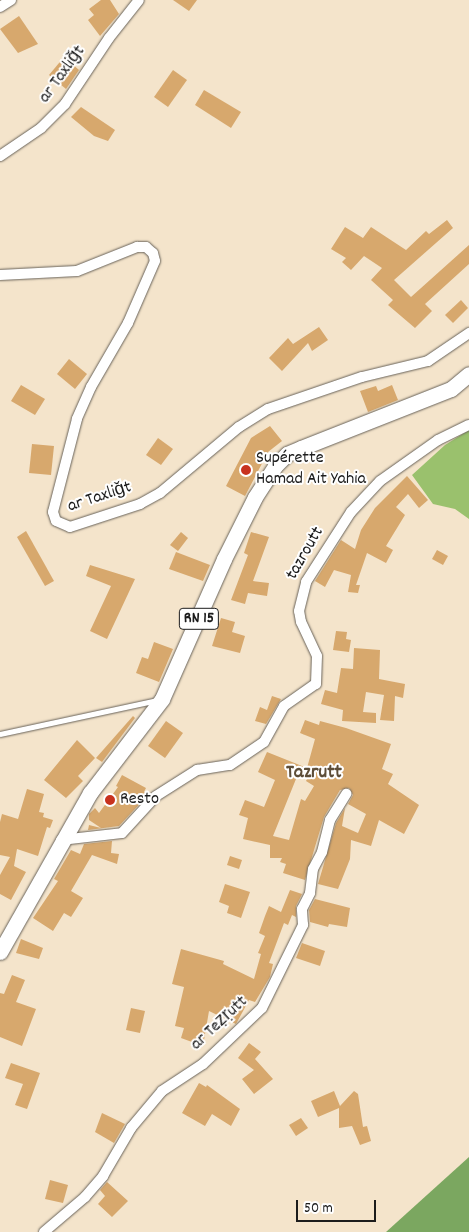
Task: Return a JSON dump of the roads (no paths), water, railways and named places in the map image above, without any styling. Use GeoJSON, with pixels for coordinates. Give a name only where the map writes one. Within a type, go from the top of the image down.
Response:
{"type":"FeatureCollection","features":[{"type":"Feature","properties":{"kind":"main road","name":"RN 15"},"geometry":{"type":"LineString","coordinates":[[0,952],[61,840],[90,793],[162,699],[224,559],[255,497],[275,466],[287,454],[451,389],[469,374]]}},
{"type":"Feature","properties":{"kind":"street"},"geometry":{"type":"LineString","coordinates":[[0,7],[11,0]]}},
{"type":"Feature","properties":{"kind":"street","name":"ar Taxliǧt"},"geometry":{"type":"LineString","coordinates":[[0,156],[41,128],[65,104],[109,38],[139,0]]}},
{"type":"Feature","properties":{"kind":"street","name":"ar Taxliǧt"},"geometry":{"type":"LineString","coordinates":[[0,275],[77,271],[137,247],[146,247],[153,253],[155,261],[128,323],[91,387],[77,419],[53,512],[56,521],[70,527],[140,504],[160,493],[239,427],[268,409],[362,377],[428,361],[469,333]]}},
{"type":"Feature","properties":{"kind":"street","name":"tazroutt"},"geometry":{"type":"LineString","coordinates":[[61,840],[122,833],[156,796],[197,770],[230,765],[264,742],[284,706],[316,684],[317,656],[301,622],[302,591],[351,512],[380,481],[438,440],[469,425]]}},
{"type":"Feature","properties":{"kind":"street","name":"ar Teẓṛutt"},"geometry":{"type":"LineString","coordinates":[[44,1232],[85,1197],[103,1176],[131,1128],[162,1091],[203,1064],[262,1008],[303,924],[302,909],[310,893],[313,869],[322,852],[330,820],[346,794]]}},
{"type":"Feature","properties":{"kind":"lane"},"geometry":{"type":"LineString","coordinates":[[0,734],[162,699]]}},
{"type":"Feature","properties":{"kind":"place","name":"Supérette Hamad Ait Yahia"},"geometry":{"type":"Point","coordinates":[246,470]}},
{"type":"Feature","properties":{"kind":"place","name":"Resto"},"geometry":{"type":"Point","coordinates":[110,800]}},
{"type":"Feature","properties":{"kind":"district","name":"Tazrutt"},"geometry":{"type":"Point","coordinates":[314,773]}}]}
